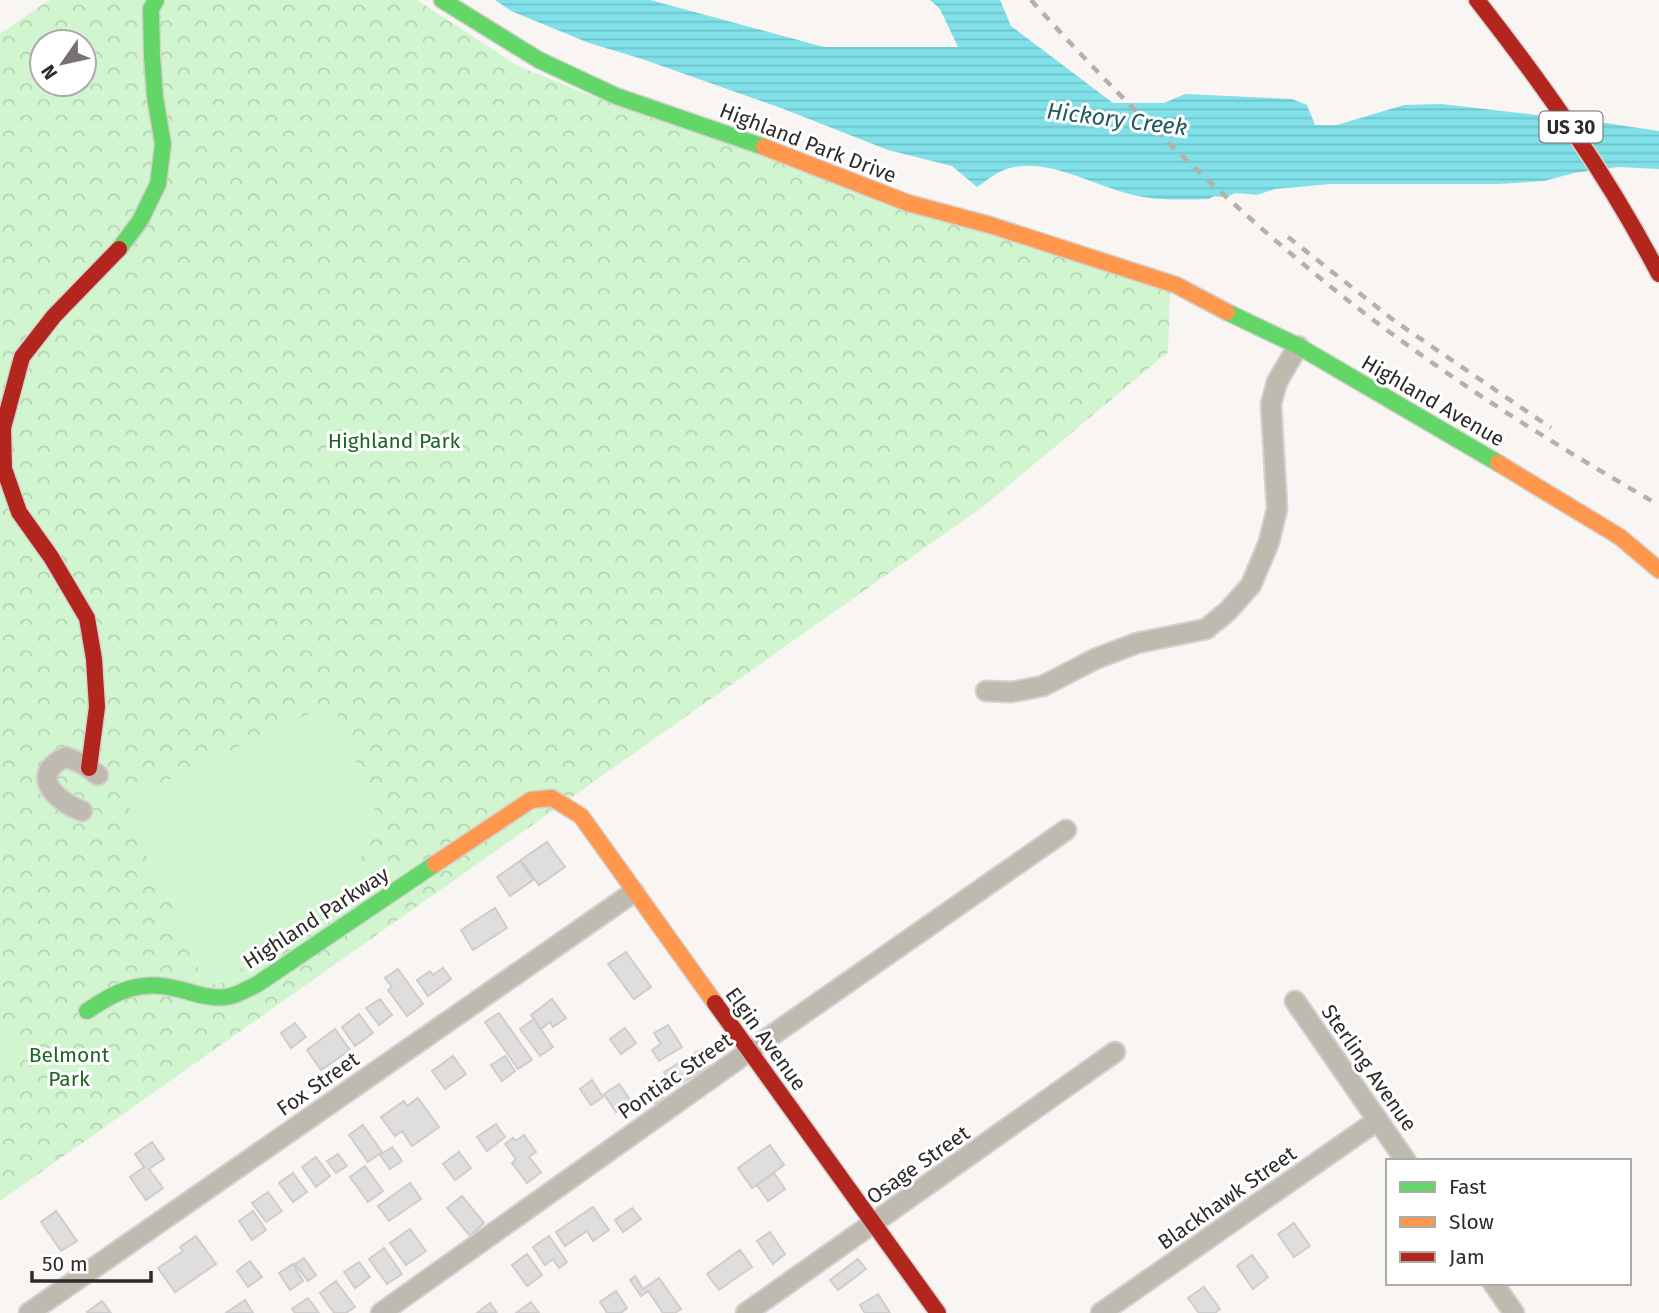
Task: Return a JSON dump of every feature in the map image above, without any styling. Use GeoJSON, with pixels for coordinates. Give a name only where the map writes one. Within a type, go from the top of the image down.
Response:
{"type":"FeatureCollection","features":[{"type":"Feature","properties":{"kind":"street"},"geometry":{"type":"LineString","coordinates":[[82,811],[57,799],[47,773],[52,763],[66,757],[94,772],[97,707],[94,659],[87,618],[51,557],[19,512],[4,468],[3,428],[22,357],[54,316],[115,255],[140,221],[158,184],[163,144],[155,97],[152,56],[151,9],[156,0]]}},
{"type":"Feature","properties":{"kind":"street","name":"Highland Park Drive"},"geometry":{"type":"LineString","coordinates":[[442,0],[539,60],[616,96],[764,147],[908,203],[990,225],[1176,285]]}},
{"type":"Feature","properties":{"kind":"street","name":"US 30"},"geometry":{"type":"LineString","coordinates":[[1477,0],[1570,126],[1607,183],[1659,274]]}},
{"type":"Feature","properties":{"kind":"street","name":"Highland Avenue"},"geometry":{"type":"LineString","coordinates":[[1176,285],[1298,346],[1620,537],[1659,569]]}},
{"type":"Feature","properties":{"kind":"street"},"geometry":{"type":"LineString","coordinates":[[986,691],[1012,692],[1043,686],[1095,659],[1137,643],[1206,629],[1228,611],[1251,585],[1269,542],[1277,509],[1271,404],[1277,383],[1298,346]]}},
{"type":"Feature","properties":{"kind":"street","name":"Elgin Avenue"},"geometry":{"type":"LineString","coordinates":[[552,798],[581,816],[938,1313]]}},
{"type":"Feature","properties":{"kind":"street","name":"Highland Parkway"},"geometry":{"type":"LineString","coordinates":[[87,1011],[113,993],[143,985],[176,988],[201,998],[228,997],[256,985],[530,800],[552,798]]}},
{"type":"Feature","properties":{"kind":"street","name":"Pontiac Street"},"geometry":{"type":"LineString","coordinates":[[381,1313],[1066,830]]}},
{"type":"Feature","properties":{"kind":"street","name":"Fox Street"},"geometry":{"type":"LineString","coordinates":[[29,1313],[50,1307],[634,892]]}},
{"type":"Feature","properties":{"kind":"street","name":"Sterling Avenue"},"geometry":{"type":"LineString","coordinates":[[1295,1001],[1405,1159]]}},
{"type":"Feature","properties":{"kind":"street","name":"Osage Street"},"geometry":{"type":"LineString","coordinates":[[746,1313],[1115,1052]]}},
{"type":"Feature","properties":{"kind":"street","name":"Blackhawk Street"},"geometry":{"type":"LineString","coordinates":[[1101,1313],[1378,1120]]}},
{"type":"Feature","properties":{"kind":"street"},"geometry":{"type":"LineString","coordinates":[[1494,1285],[1512,1312]]}},
{"type":"Feature","properties":{"kind":"green space","name":"Highland Park"},"geometry":{"type":"Polygon","coordinates":[[[49,0],[417,0],[518,66],[619,107],[1170,290],[1168,352],[984,506],[0,1201],[0,34],[49,0]]]}},
{"type":"Feature","properties":{"kind":"green space"},"geometry":{"type":"Polygon","coordinates":[[[332,703],[375,806],[371,843],[310,927],[277,951],[270,948],[251,960],[228,981],[208,985],[168,914],[174,906],[127,819],[133,796],[332,703]]]}},
{"type":"Feature","properties":{"kind":"green space"},"geometry":{"type":"Polygon","coordinates":[[[0,1019],[20,1049],[16,1064],[0,1075],[0,1019]]]}},
{"type":"Feature","properties":{"kind":"water","name":"Hickory Creek"},"geometry":{"type":"Polygon","coordinates":[[[495,0],[650,0],[824,47],[958,47],[940,9],[930,0],[1000,0],[1011,26],[1113,103],[1164,103],[1185,94],[1292,99],[1307,105],[1315,125],[1337,125],[1404,105],[1441,104],[1606,123],[1659,131],[1659,169],[1618,167],[1574,173],[1544,181],[1498,184],[1331,184],[1275,189],[1257,195],[1236,193],[1209,199],[1175,200],[1130,194],[1048,168],[1018,166],[994,175],[977,187],[952,166],[888,150],[781,108],[589,43],[511,11],[495,0]]]}},
{"type":"Feature","properties":{"kind":"building"},"geometry":{"type":"Polygon","coordinates":[[[547,842],[565,867],[539,885],[521,860],[547,842]]]}},
{"type":"Feature","properties":{"kind":"building"},"geometry":{"type":"Polygon","coordinates":[[[520,861],[533,880],[510,896],[497,877],[520,861]]]}},
{"type":"Feature","properties":{"kind":"building"},"geometry":{"type":"Polygon","coordinates":[[[495,908],[507,928],[473,950],[461,930],[495,908]]]}},
{"type":"Feature","properties":{"kind":"building"},"geometry":{"type":"Polygon","coordinates":[[[626,952],[651,987],[634,999],[608,964],[626,952]]]}},
{"type":"Feature","properties":{"kind":"building"},"geometry":{"type":"Polygon","coordinates":[[[443,968],[451,979],[428,996],[417,980],[430,971],[433,975],[443,968]]]}},
{"type":"Feature","properties":{"kind":"building"},"geometry":{"type":"Polygon","coordinates":[[[398,969],[423,1004],[407,1016],[388,990],[392,987],[385,978],[398,969]]]}},
{"type":"Feature","properties":{"kind":"building"},"geometry":{"type":"Polygon","coordinates":[[[380,999],[392,1015],[379,1025],[366,1008],[380,999]]]}},
{"type":"Feature","properties":{"kind":"building"},"geometry":{"type":"Polygon","coordinates":[[[552,999],[566,1018],[553,1027],[550,1022],[541,1029],[531,1015],[552,999]]]}},
{"type":"Feature","properties":{"kind":"building"},"geometry":{"type":"Polygon","coordinates":[[[499,1013],[532,1060],[518,1069],[485,1022],[499,1013]]]}},
{"type":"Feature","properties":{"kind":"building"},"geometry":{"type":"Polygon","coordinates":[[[359,1014],[373,1033],[355,1046],[342,1027],[359,1014]]]}},
{"type":"Feature","properties":{"kind":"building"},"geometry":{"type":"Polygon","coordinates":[[[534,1019],[553,1047],[540,1056],[520,1029],[534,1019]]]}},
{"type":"Feature","properties":{"kind":"building"},"geometry":{"type":"Polygon","coordinates":[[[295,1023],[306,1037],[291,1048],[281,1033],[295,1023]]]}},
{"type":"Feature","properties":{"kind":"building"},"geometry":{"type":"Polygon","coordinates":[[[668,1025],[682,1047],[659,1061],[652,1050],[661,1044],[654,1033],[668,1025]]]}},
{"type":"Feature","properties":{"kind":"building"},"geometry":{"type":"Polygon","coordinates":[[[625,1028],[636,1043],[621,1054],[610,1039],[625,1028]]]}},
{"type":"Feature","properties":{"kind":"building"},"geometry":{"type":"Polygon","coordinates":[[[335,1029],[350,1050],[321,1070],[307,1050],[335,1029]]]}},
{"type":"Feature","properties":{"kind":"building"},"geometry":{"type":"Polygon","coordinates":[[[698,1051],[709,1067],[674,1087],[664,1072],[698,1051]]]}},
{"type":"Feature","properties":{"kind":"building"},"geometry":{"type":"Polygon","coordinates":[[[453,1056],[466,1074],[445,1089],[432,1071],[453,1056]]]}},
{"type":"Feature","properties":{"kind":"building"},"geometry":{"type":"Polygon","coordinates":[[[505,1056],[515,1071],[502,1081],[491,1065],[505,1056]]]}},
{"type":"Feature","properties":{"kind":"building"},"geometry":{"type":"Polygon","coordinates":[[[592,1080],[603,1097],[591,1105],[580,1089],[592,1080]]]}},
{"type":"Feature","properties":{"kind":"building"},"geometry":{"type":"Polygon","coordinates":[[[655,1083],[664,1098],[655,1104],[645,1089],[655,1083]]]}},
{"type":"Feature","properties":{"kind":"building"},"geometry":{"type":"Polygon","coordinates":[[[619,1084],[631,1101],[616,1112],[604,1094],[619,1084]]]}},
{"type":"Feature","properties":{"kind":"building"},"geometry":{"type":"Polygon","coordinates":[[[418,1098],[439,1127],[412,1146],[402,1131],[395,1136],[381,1117],[404,1101],[407,1106],[418,1098]]]}},
{"type":"Feature","properties":{"kind":"building"},"geometry":{"type":"Polygon","coordinates":[[[496,1124],[505,1137],[487,1151],[477,1137],[496,1124]]]}},
{"type":"Feature","properties":{"kind":"building"},"geometry":{"type":"Polygon","coordinates":[[[363,1125],[382,1152],[368,1162],[349,1135],[363,1125]]]}},
{"type":"Feature","properties":{"kind":"building"},"geometry":{"type":"Polygon","coordinates":[[[524,1135],[536,1152],[529,1157],[541,1172],[527,1183],[512,1163],[516,1159],[505,1144],[524,1135]]]}},
{"type":"Feature","properties":{"kind":"building"},"geometry":{"type":"Polygon","coordinates":[[[152,1142],[164,1159],[149,1169],[163,1188],[146,1200],[130,1177],[144,1167],[135,1154],[152,1142]]]}},
{"type":"Feature","properties":{"kind":"building"},"geometry":{"type":"Polygon","coordinates":[[[770,1145],[784,1165],[752,1188],[738,1168],[770,1145]]]}},
{"type":"Feature","properties":{"kind":"building"},"geometry":{"type":"Polygon","coordinates":[[[392,1147],[402,1161],[390,1169],[380,1155],[392,1147]]]}},
{"type":"Feature","properties":{"kind":"building"},"geometry":{"type":"Polygon","coordinates":[[[459,1152],[471,1168],[455,1180],[443,1164],[459,1152]]]}},
{"type":"Feature","properties":{"kind":"building"},"geometry":{"type":"Polygon","coordinates":[[[338,1154],[347,1166],[336,1173],[327,1161],[338,1154]]]}},
{"type":"Feature","properties":{"kind":"building"},"geometry":{"type":"Polygon","coordinates":[[[316,1157],[330,1176],[316,1187],[302,1167],[316,1157]]]}},
{"type":"Feature","properties":{"kind":"building"},"geometry":{"type":"Polygon","coordinates":[[[365,1166],[383,1191],[368,1202],[350,1177],[365,1166]]]}},
{"type":"Feature","properties":{"kind":"building"},"geometry":{"type":"Polygon","coordinates":[[[293,1173],[307,1192],[293,1202],[279,1183],[293,1173]]]}},
{"type":"Feature","properties":{"kind":"building"},"geometry":{"type":"Polygon","coordinates":[[[774,1173],[785,1189],[768,1201],[757,1185],[774,1173]]]}},
{"type":"Feature","properties":{"kind":"building"},"geometry":{"type":"Polygon","coordinates":[[[410,1183],[421,1199],[389,1221],[378,1206],[410,1183]]]}},
{"type":"Feature","properties":{"kind":"building"},"geometry":{"type":"Polygon","coordinates":[[[268,1192],[282,1211],[266,1222],[252,1203],[268,1192]]]}},
{"type":"Feature","properties":{"kind":"building"},"geometry":{"type":"Polygon","coordinates":[[[462,1196],[484,1223],[470,1236],[447,1208],[462,1196]]]}},
{"type":"Feature","properties":{"kind":"building"},"geometry":{"type":"Polygon","coordinates":[[[593,1207],[609,1230],[593,1241],[587,1231],[565,1246],[556,1232],[593,1207]]]}},
{"type":"Feature","properties":{"kind":"building"},"geometry":{"type":"Polygon","coordinates":[[[632,1208],[641,1219],[623,1232],[615,1220],[632,1208]]]}},
{"type":"Feature","properties":{"kind":"building"},"geometry":{"type":"Polygon","coordinates":[[[56,1211],[77,1241],[61,1251],[41,1222],[56,1211]]]}},
{"type":"Feature","properties":{"kind":"building"},"geometry":{"type":"Polygon","coordinates":[[[253,1211],[266,1230],[252,1240],[239,1221],[253,1211]]]}},
{"type":"Feature","properties":{"kind":"building"},"geometry":{"type":"Polygon","coordinates":[[[1294,1223],[1310,1246],[1294,1257],[1278,1234],[1294,1223]]]}},
{"type":"Feature","properties":{"kind":"building"},"geometry":{"type":"Polygon","coordinates":[[[410,1229],[426,1251],[406,1265],[390,1243],[410,1229]]]}},
{"type":"Feature","properties":{"kind":"building"},"geometry":{"type":"Polygon","coordinates":[[[770,1232],[785,1254],[773,1264],[757,1241],[770,1232]]]}},
{"type":"Feature","properties":{"kind":"building"},"geometry":{"type":"Polygon","coordinates":[[[196,1236],[216,1264],[175,1292],[158,1268],[183,1251],[180,1247],[196,1236]]]}},
{"type":"Feature","properties":{"kind":"building"},"geometry":{"type":"Polygon","coordinates":[[[549,1236],[567,1262],[559,1268],[553,1259],[545,1265],[533,1247],[549,1236]]]}},
{"type":"Feature","properties":{"kind":"building"},"geometry":{"type":"Polygon","coordinates":[[[384,1248],[402,1274],[387,1284],[369,1259],[384,1248]]]}},
{"type":"Feature","properties":{"kind":"building"},"geometry":{"type":"Polygon","coordinates":[[[740,1250],[752,1267],[719,1290],[707,1274],[740,1250]]]}},
{"type":"Feature","properties":{"kind":"building"},"geometry":{"type":"Polygon","coordinates":[[[527,1254],[542,1275],[527,1286],[512,1265],[527,1254]]]}},
{"type":"Feature","properties":{"kind":"building"},"geometry":{"type":"Polygon","coordinates":[[[1252,1255],[1268,1277],[1253,1289],[1237,1266],[1252,1255]]]}},
{"type":"Feature","properties":{"kind":"building"},"geometry":{"type":"Polygon","coordinates":[[[304,1258],[316,1275],[308,1281],[295,1264],[304,1258]]]}},
{"type":"Feature","properties":{"kind":"building"},"geometry":{"type":"Polygon","coordinates":[[[858,1259],[866,1269],[838,1290],[830,1280],[858,1259]]]}},
{"type":"Feature","properties":{"kind":"building"},"geometry":{"type":"Polygon","coordinates":[[[250,1261],[262,1277],[248,1287],[237,1271],[250,1261]]]}},
{"type":"Feature","properties":{"kind":"building"},"geometry":{"type":"Polygon","coordinates":[[[359,1262],[370,1277],[355,1288],[344,1272],[359,1262]]]}},
{"type":"Feature","properties":{"kind":"building"},"geometry":{"type":"Polygon","coordinates":[[[293,1264],[303,1281],[290,1290],[279,1273],[293,1264]]]}},
{"type":"Feature","properties":{"kind":"building"},"geometry":{"type":"Polygon","coordinates":[[[635,1276],[643,1289],[659,1278],[681,1309],[675,1313],[663,1313],[648,1291],[641,1296],[630,1280],[635,1276]]]}},
{"type":"Feature","properties":{"kind":"building"},"geometry":{"type":"Polygon","coordinates":[[[336,1281],[355,1307],[346,1313],[334,1313],[320,1293],[336,1281]]]}},
{"type":"Feature","properties":{"kind":"building"},"geometry":{"type":"Polygon","coordinates":[[[1204,1287],[1220,1309],[1215,1313],[1199,1313],[1188,1298],[1204,1287]]]}},
{"type":"Feature","properties":{"kind":"building"},"geometry":{"type":"Polygon","coordinates":[[[616,1291],[627,1308],[621,1313],[607,1313],[600,1302],[616,1291]]]}},
{"type":"Feature","properties":{"kind":"building"},"geometry":{"type":"Polygon","coordinates":[[[878,1294],[890,1313],[865,1313],[860,1305],[878,1294]]]}},
{"type":"Feature","properties":{"kind":"building"},"geometry":{"type":"Polygon","coordinates":[[[308,1298],[319,1313],[295,1313],[292,1309],[308,1298]]]}},
{"type":"Feature","properties":{"kind":"building"},"geometry":{"type":"Polygon","coordinates":[[[245,1300],[253,1313],[226,1313],[245,1300]]]}},
{"type":"Feature","properties":{"kind":"building"},"geometry":{"type":"Polygon","coordinates":[[[102,1301],[111,1313],[87,1312],[102,1301]]]}},
{"type":"Feature","properties":{"kind":"building"},"geometry":{"type":"Polygon","coordinates":[[[531,1302],[539,1313],[516,1313],[531,1302]]]}},
{"type":"Feature","properties":{"kind":"building"},"geometry":{"type":"Polygon","coordinates":[[[490,1303],[497,1313],[477,1313],[490,1303]]]}},
{"type":"Feature","properties":{"kind":"railway"},"geometry":{"type":"LineString","coordinates":[[1031,0],[1180,154],[1259,226],[1341,295],[1496,406],[1659,505]]}},
{"type":"Feature","properties":{"kind":"railway"},"geometry":{"type":"LineString","coordinates":[[1288,237],[1396,322],[1551,428]]}},
{"type":"Feature","properties":{"kind":"traffic: fast"},"geometry":{"type":"LineString","coordinates":[[119,249],[140,221],[158,184],[163,144],[155,97],[152,56],[151,9],[156,0]]}},
{"type":"Feature","properties":{"kind":"traffic: fast"},"geometry":{"type":"LineString","coordinates":[[442,0],[539,60],[616,96],[764,147]]}},
{"type":"Feature","properties":{"kind":"traffic: fast"},"geometry":{"type":"LineString","coordinates":[[1227,312],[1298,346],[1498,463]]}},
{"type":"Feature","properties":{"kind":"traffic: fast"},"geometry":{"type":"LineString","coordinates":[[87,1011],[108,998],[141,986],[165,986],[213,997],[238,994],[256,985],[435,864]]}},
{"type":"Feature","properties":{"kind":"traffic: slow"},"geometry":{"type":"LineString","coordinates":[[764,147],[908,203],[990,225],[1176,285],[1227,312]]}},
{"type":"Feature","properties":{"kind":"traffic: slow"},"geometry":{"type":"LineString","coordinates":[[1498,463],[1620,537],[1659,570]]}},
{"type":"Feature","properties":{"kind":"traffic: slow"},"geometry":{"type":"LineString","coordinates":[[435,864],[531,800],[552,798],[581,816],[715,1003]]}},
{"type":"Feature","properties":{"kind":"traffic: jam"},"geometry":{"type":"LineString","coordinates":[[1477,0],[1597,167],[1659,274]]}},
{"type":"Feature","properties":{"kind":"traffic: jam"},"geometry":{"type":"LineString","coordinates":[[89,768],[97,707],[94,659],[87,618],[51,557],[19,512],[4,469],[3,428],[22,357],[54,316],[119,249]]}},
{"type":"Feature","properties":{"kind":"traffic: jam"},"geometry":{"type":"LineString","coordinates":[[715,1003],[938,1313]]}},
{"type":"Feature","properties":{"kind":"park label","name":"Belmont Park"},"geometry":{"type":"Point","coordinates":[69,1067]}}]}
